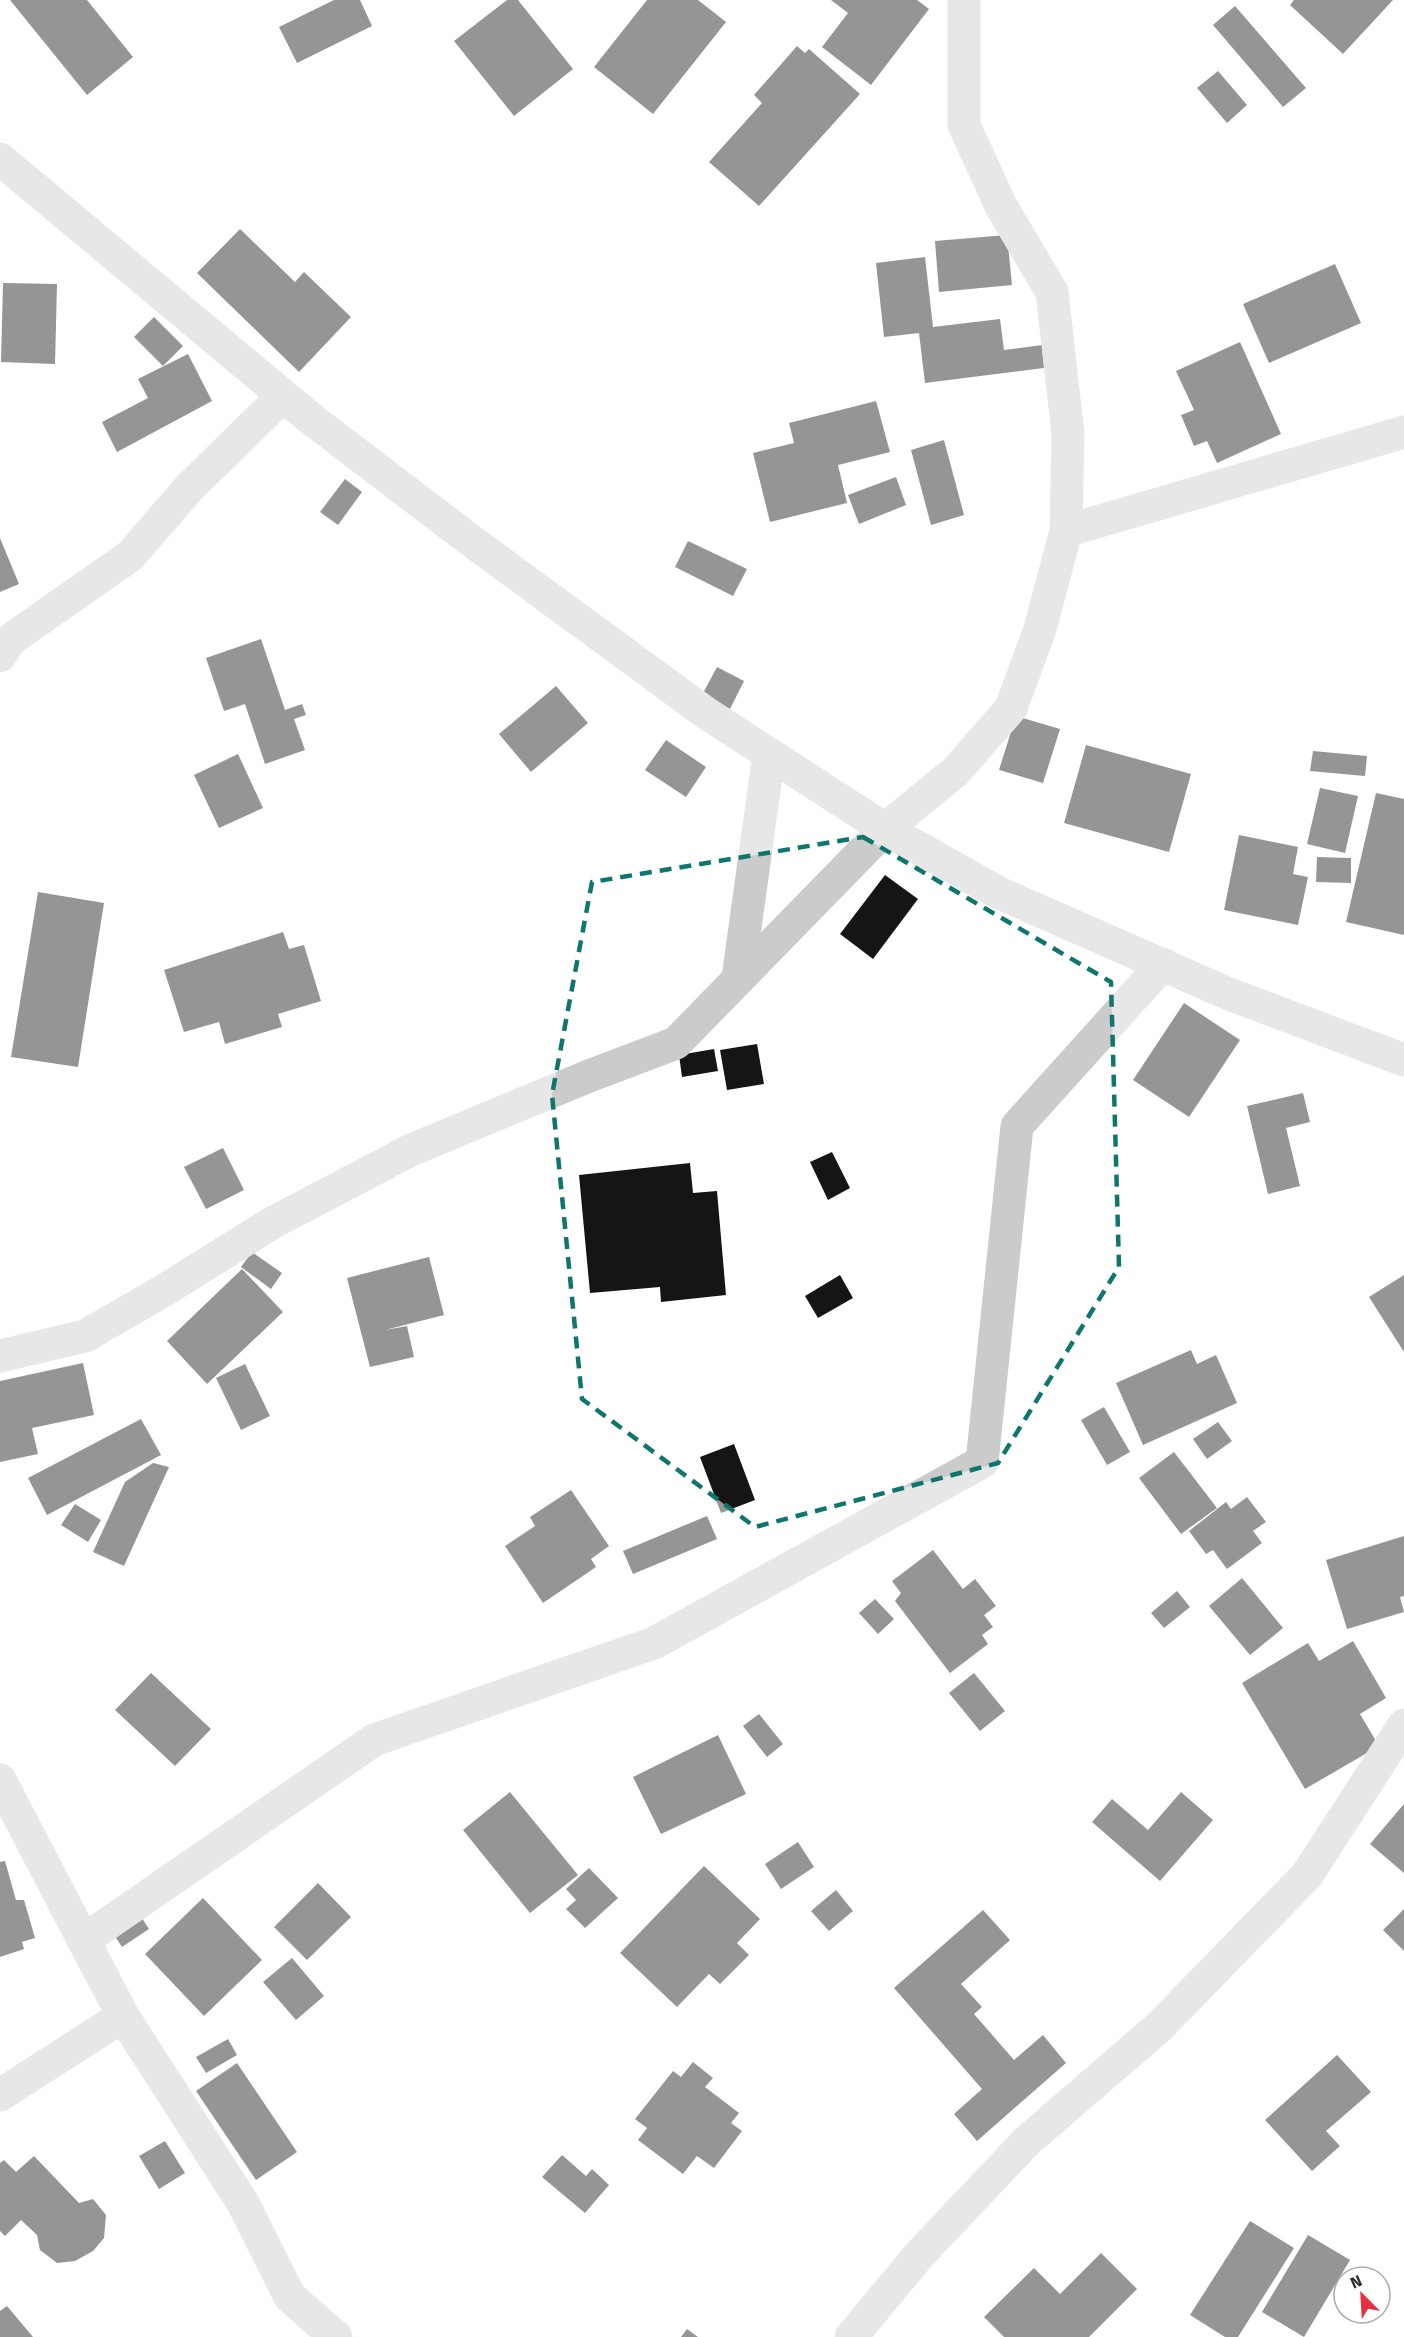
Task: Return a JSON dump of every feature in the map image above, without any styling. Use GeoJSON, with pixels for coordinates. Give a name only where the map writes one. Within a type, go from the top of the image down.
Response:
{"type":"FeatureCollection","features":[{"type":"Feature","properties":{"kind":"street"},"geometry":{"type":"LineString","coordinates":[[0,1356],[85,1336],[163,1291],[272,1223],[411,1150],[589,1076],[676,1043],[885,829],[955,772],[1011,708],[1040,628],[1066,531],[1068,435],[1052,292],[1001,206],[964,125],[964,0]]}},
{"type":"Feature","properties":{"kind":"street"},"geometry":{"type":"LineString","coordinates":[[0,159],[283,396],[470,540],[706,713],[885,829],[999,893],[1229,994],[1404,1060]]}},
{"type":"Feature","properties":{"kind":"street"},"geometry":{"type":"LineString","coordinates":[[0,656],[10,640],[130,556],[190,487],[283,396]]}},
{"type":"Feature","properties":{"kind":"street"},"geometry":{"type":"LineString","coordinates":[[1066,531],[1404,432]]}},
{"type":"Feature","properties":{"kind":"street"},"geometry":{"type":"LineString","coordinates":[[738,978],[769,754]]}},
{"type":"Feature","properties":{"kind":"street"},"geometry":{"type":"LineString","coordinates":[[84,1940],[374,1740],[654,1643],[982,1462],[1017,1126],[1163,964]]}},
{"type":"Feature","properties":{"kind":"street"},"geometry":{"type":"LineString","coordinates":[[851,2337],[920,2254],[1027,2141],[1159,2027],[1306,1875],[1404,1725]]}},
{"type":"Feature","properties":{"kind":"street"},"geometry":{"type":"LineString","coordinates":[[0,1780],[123,2016],[243,2203],[290,2297],[336,2337]]}},
{"type":"Feature","properties":{"kind":"street"},"geometry":{"type":"LineString","coordinates":[[0,2095],[123,2016]]}},
{"type":"Feature","properties":{"kind":"highlighted area"},"geometry":{"type":"Polygon","coordinates":[[[863,837],[1111,982],[1119,1267],[998,1463],[755,1527],[582,1399],[552,1095],[592,882],[863,837]]]}},
{"type":"Feature","properties":{"kind":"building"},"geometry":{"type":"Polygon","coordinates":[[[10,0],[87,0],[133,57],[87,95],[10,0]]]}},
{"type":"Feature","properties":{"kind":"building"},"geometry":{"type":"Polygon","coordinates":[[[334,0],[360,0],[372,26],[297,63],[279,27],[334,0]]]}},
{"type":"Feature","properties":{"kind":"building"},"geometry":{"type":"Polygon","coordinates":[[[507,0],[518,0],[573,69],[514,116],[454,41],[507,0]]]}},
{"type":"Feature","properties":{"kind":"building"},"geometry":{"type":"Polygon","coordinates":[[[647,0],[698,0],[726,22],[653,114],[594,67],[647,0]]]}},
{"type":"Feature","properties":{"kind":"building"},"geometry":{"type":"Polygon","coordinates":[[[831,0],[917,0],[929,9],[871,85],[822,47],[848,13],[831,0]]]}},
{"type":"Feature","properties":{"kind":"building"},"geometry":{"type":"Polygon","coordinates":[[[1294,0],[1393,0],[1343,54],[1290,5],[1294,0]]]}},
{"type":"Feature","properties":{"kind":"building"},"geometry":{"type":"Polygon","coordinates":[[[1235,6],[1306,88],[1283,107],[1213,25],[1235,6]]]}},
{"type":"Feature","properties":{"kind":"building"},"geometry":{"type":"Polygon","coordinates":[[[797,46],[805,53],[809,49],[860,94],[759,206],[709,162],[762,103],[754,95],[797,46]]]}},
{"type":"Feature","properties":{"kind":"building"},"geometry":{"type":"Polygon","coordinates":[[[1218,71],[1247,105],[1227,123],[1197,88],[1218,71]]]}},
{"type":"Feature","properties":{"kind":"building"},"geometry":{"type":"Polygon","coordinates":[[[240,229],[295,282],[304,272],[351,317],[299,372],[197,273],[240,229]]]}},
{"type":"Feature","properties":{"kind":"building"},"geometry":{"type":"Polygon","coordinates":[[[1007,235],[1012,285],[939,292],[935,241],[1007,235]]]}},
{"type":"Feature","properties":{"kind":"building"},"geometry":{"type":"Polygon","coordinates":[[[925,257],[933,327],[1000,319],[1004,350],[1042,345],[1044,368],[925,383],[919,333],[884,337],[876,263],[925,257]]]}},
{"type":"Feature","properties":{"kind":"building"},"geometry":{"type":"Polygon","coordinates":[[[1335,264],[1361,323],[1269,363],[1243,304],[1335,264]]]}},
{"type":"Feature","properties":{"kind":"building"},"geometry":{"type":"Polygon","coordinates":[[[3,283],[57,284],[55,364],[1,362],[3,283]]]}},
{"type":"Feature","properties":{"kind":"building"},"geometry":{"type":"Polygon","coordinates":[[[154,317],[183,346],[163,366],[134,337],[154,317]]]}},
{"type":"Feature","properties":{"kind":"building"},"geometry":{"type":"Polygon","coordinates":[[[1240,342],[1281,434],[1217,463],[1207,441],[1194,446],[1181,415],[1194,410],[1176,371],[1240,342]]]}},
{"type":"Feature","properties":{"kind":"building"},"geometry":{"type":"Polygon","coordinates":[[[188,354],[212,401],[117,452],[102,422],[148,398],[138,379],[188,354]]]}},
{"type":"Feature","properties":{"kind":"building"},"geometry":{"type":"Polygon","coordinates":[[[876,401],[890,452],[838,465],[847,503],[770,522],[753,453],[794,443],[789,423],[876,401]]]}},
{"type":"Feature","properties":{"kind":"building"},"geometry":{"type":"Polygon","coordinates":[[[944,440],[964,515],[931,525],[911,450],[944,440]]]}},
{"type":"Feature","properties":{"kind":"building"},"geometry":{"type":"Polygon","coordinates":[[[896,477],[906,505],[859,524],[848,495],[896,477]]]}},
{"type":"Feature","properties":{"kind":"building"},"geometry":{"type":"Polygon","coordinates":[[[345,479],[362,492],[338,525],[320,512],[345,479]]]}},
{"type":"Feature","properties":{"kind":"building"},"geometry":{"type":"Polygon","coordinates":[[[0,538],[19,584],[0,592],[0,538]]]}},
{"type":"Feature","properties":{"kind":"building"},"geometry":{"type":"Polygon","coordinates":[[[688,541],[747,569],[733,596],[675,567],[688,541]]]}},
{"type":"Feature","properties":{"kind":"building"},"geometry":{"type":"Polygon","coordinates":[[[261,639],[285,710],[302,704],[306,715],[294,719],[305,750],[265,764],[245,704],[224,711],[206,658],[261,639]]]}},
{"type":"Feature","properties":{"kind":"building"},"geometry":{"type":"Polygon","coordinates":[[[717,667],[744,681],[730,709],[702,695],[717,667]]]}},
{"type":"Feature","properties":{"kind":"building"},"geometry":{"type":"Polygon","coordinates":[[[556,686],[588,723],[531,772],[499,734],[556,686]]]}},
{"type":"Feature","properties":{"kind":"building"},"geometry":{"type":"Polygon","coordinates":[[[1016,716],[1060,729],[1043,783],[999,770],[1016,716]]]}},
{"type":"Feature","properties":{"kind":"building"},"geometry":{"type":"Polygon","coordinates":[[[666,740],[706,767],[686,797],[645,770],[666,740]]]}},
{"type":"Feature","properties":{"kind":"building"},"geometry":{"type":"Polygon","coordinates":[[[1086,745],[1191,774],[1169,852],[1064,823],[1086,745]]]}},
{"type":"Feature","properties":{"kind":"building"},"geometry":{"type":"Polygon","coordinates":[[[1313,751],[1367,756],[1365,776],[1310,771],[1313,751]]]}},
{"type":"Feature","properties":{"kind":"building"},"geometry":{"type":"Polygon","coordinates":[[[238,754],[263,808],[219,828],[194,775],[238,754]]]}},
{"type":"Feature","properties":{"kind":"building"},"geometry":{"type":"Polygon","coordinates":[[[1320,788],[1358,796],[1345,853],[1307,844],[1320,788]]]}},
{"type":"Feature","properties":{"kind":"building"},"geometry":{"type":"Polygon","coordinates":[[[1376,793],[1404,799],[1404,935],[1346,922],[1376,793]]]}},
{"type":"Feature","properties":{"kind":"building"},"geometry":{"type":"Polygon","coordinates":[[[1239,835],[1298,847],[1293,874],[1308,877],[1298,925],[1224,910],[1239,835]]]}},
{"type":"Feature","properties":{"kind":"building"},"geometry":{"type":"Polygon","coordinates":[[[1317,857],[1351,858],[1351,883],[1316,882],[1317,857]]]}},
{"type":"Feature","properties":{"kind":"building"},"geometry":{"type":"Polygon","coordinates":[[[885,875],[918,899],[873,959],[840,934],[885,875]]]}},
{"type":"Feature","properties":{"kind":"building"},"geometry":{"type":"Polygon","coordinates":[[[38,892],[104,903],[78,1067],[11,1057],[38,892]]]}},
{"type":"Feature","properties":{"kind":"building"},"geometry":{"type":"Polygon","coordinates":[[[283,932],[289,949],[304,945],[321,1001],[278,1014],[282,1027],[225,1044],[219,1022],[184,1032],[164,970],[283,932]]]}},
{"type":"Feature","properties":{"kind":"building"},"geometry":{"type":"Polygon","coordinates":[[[1184,1003],[1240,1040],[1189,1117],[1133,1080],[1184,1003]]]}},
{"type":"Feature","properties":{"kind":"building"},"geometry":{"type":"Polygon","coordinates":[[[757,1044],[764,1084],[727,1090],[720,1050],[757,1044]]]}},
{"type":"Feature","properties":{"kind":"building"},"geometry":{"type":"Polygon","coordinates":[[[714,1049],[718,1071],[682,1077],[679,1055],[714,1049]]]}},
{"type":"Feature","properties":{"kind":"building"},"geometry":{"type":"Polygon","coordinates":[[[1303,1093],[1310,1122],[1286,1128],[1300,1186],[1268,1194],[1247,1106],[1303,1093]]]}},
{"type":"Feature","properties":{"kind":"building"},"geometry":{"type":"Polygon","coordinates":[[[223,1148],[244,1190],[206,1209],[184,1167],[223,1148]]]}},
{"type":"Feature","properties":{"kind":"building"},"geometry":{"type":"Polygon","coordinates":[[[832,1152],[850,1188],[828,1200],[810,1162],[832,1152]]]}},
{"type":"Feature","properties":{"kind":"building"},"geometry":{"type":"Polygon","coordinates":[[[690,1163],[693,1193],[717,1191],[726,1295],[661,1302],[660,1287],[590,1293],[579,1175],[690,1163]]]}},
{"type":"Feature","properties":{"kind":"building"},"geometry":{"type":"Polygon","coordinates":[[[252,1252],[282,1273],[271,1289],[241,1267],[252,1252]]]}},
{"type":"Feature","properties":{"kind":"building"},"geometry":{"type":"Polygon","coordinates":[[[429,1257],[444,1315],[385,1330],[407,1326],[414,1357],[370,1367],[347,1278],[429,1257]]]}},
{"type":"Feature","properties":{"kind":"building"},"geometry":{"type":"Polygon","coordinates":[[[242,1269],[283,1312],[207,1384],[167,1341],[242,1269]]]}},
{"type":"Feature","properties":{"kind":"building"},"geometry":{"type":"Polygon","coordinates":[[[840,1275],[853,1298],[818,1318],[805,1296],[840,1275]]]}},
{"type":"Feature","properties":{"kind":"building"},"geometry":{"type":"Polygon","coordinates":[[[1404,1275],[1404,1352],[1369,1297],[1404,1275]]]}},
{"type":"Feature","properties":{"kind":"building"},"geometry":{"type":"Polygon","coordinates":[[[1191,1350],[1197,1364],[1216,1355],[1237,1403],[1143,1445],[1116,1383],[1191,1350]]]}},
{"type":"Feature","properties":{"kind":"building"},"geometry":{"type":"Polygon","coordinates":[[[83,1363],[94,1415],[32,1428],[38,1454],[0,1462],[0,1381],[83,1363]]]}},
{"type":"Feature","properties":{"kind":"building"},"geometry":{"type":"Polygon","coordinates":[[[245,1364],[270,1416],[241,1430],[216,1378],[245,1364]]]}},
{"type":"Feature","properties":{"kind":"building"},"geometry":{"type":"Polygon","coordinates":[[[1104,1407],[1130,1452],[1107,1465],[1081,1420],[1104,1407]]]}},
{"type":"Feature","properties":{"kind":"building"},"geometry":{"type":"Polygon","coordinates":[[[141,1419],[161,1455],[47,1515],[28,1478],[141,1419]]]}},
{"type":"Feature","properties":{"kind":"building"},"geometry":{"type":"Polygon","coordinates":[[[1218,1422],[1232,1441],[1207,1459],[1193,1439],[1218,1422]]]}},
{"type":"Feature","properties":{"kind":"building"},"geometry":{"type":"Polygon","coordinates":[[[734,1444],[755,1500],[721,1513],[700,1457],[734,1444]]]}},
{"type":"Feature","properties":{"kind":"building"},"geometry":{"type":"Polygon","coordinates":[[[1174,1452],[1217,1508],[1181,1534],[1139,1478],[1174,1452]]]}},
{"type":"Feature","properties":{"kind":"building"},"geometry":{"type":"Polygon","coordinates":[[[153,1463],[169,1467],[124,1566],[93,1552],[125,1482],[153,1463]]]}},
{"type":"Feature","properties":{"kind":"building"},"geometry":{"type":"Polygon","coordinates":[[[571,1490],[609,1546],[591,1559],[596,1567],[543,1603],[505,1546],[535,1526],[530,1517],[571,1490]]]}},
{"type":"Feature","properties":{"kind":"building"},"geometry":{"type":"Polygon","coordinates":[[[1247,1497],[1266,1522],[1253,1531],[1262,1543],[1227,1569],[1213,1550],[1206,1554],[1189,1531],[1226,1502],[1231,1509],[1247,1497]]]}},
{"type":"Feature","properties":{"kind":"building"},"geometry":{"type":"Polygon","coordinates":[[[75,1504],[101,1520],[88,1542],[61,1525],[75,1504]]]}},
{"type":"Feature","properties":{"kind":"building"},"geometry":{"type":"Polygon","coordinates":[[[707,1516],[717,1539],[633,1574],[623,1551],[707,1516]]]}},
{"type":"Feature","properties":{"kind":"building"},"geometry":{"type":"Polygon","coordinates":[[[1404,1536],[1404,1596],[1400,1597],[1404,1612],[1347,1629],[1326,1560],[1404,1536]]]}},
{"type":"Feature","properties":{"kind":"building"},"geometry":{"type":"Polygon","coordinates":[[[933,1550],[963,1589],[975,1579],[996,1606],[984,1615],[993,1627],[982,1635],[988,1644],[950,1673],[895,1601],[901,1593],[892,1581],[933,1550]]]}},
{"type":"Feature","properties":{"kind":"building"},"geometry":{"type":"Polygon","coordinates":[[[1242,1578],[1283,1628],[1250,1655],[1209,1606],[1242,1578]]]}},
{"type":"Feature","properties":{"kind":"building"},"geometry":{"type":"Polygon","coordinates":[[[1177,1591],[1190,1607],[1164,1628],[1151,1613],[1177,1591]]]}},
{"type":"Feature","properties":{"kind":"building"},"geometry":{"type":"Polygon","coordinates":[[[875,1599],[894,1619],[878,1634],[859,1613],[875,1599]]]}},
{"type":"Feature","properties":{"kind":"building"},"geometry":{"type":"Polygon","coordinates":[[[1353,1641],[1386,1698],[1360,1714],[1379,1746],[1305,1789],[1242,1683],[1308,1643],[1319,1661],[1353,1641]]]}},
{"type":"Feature","properties":{"kind":"building"},"geometry":{"type":"Polygon","coordinates":[[[151,1673],[211,1729],[175,1766],[115,1710],[151,1673]]]}},
{"type":"Feature","properties":{"kind":"building"},"geometry":{"type":"Polygon","coordinates":[[[974,1673],[1005,1711],[980,1731],[949,1693],[974,1673]]]}},
{"type":"Feature","properties":{"kind":"building"},"geometry":{"type":"Polygon","coordinates":[[[759,1714],[783,1744],[767,1757],[743,1726],[759,1714]]]}},
{"type":"Feature","properties":{"kind":"building"},"geometry":{"type":"Polygon","coordinates":[[[718,1735],[746,1794],[661,1834],[633,1777],[718,1735]]]}},
{"type":"Feature","properties":{"kind":"building"},"geometry":{"type":"Polygon","coordinates":[[[510,1792],[578,1875],[530,1913],[463,1830],[510,1792]]]}},
{"type":"Feature","properties":{"kind":"building"},"geometry":{"type":"Polygon","coordinates":[[[1181,1792],[1213,1820],[1160,1881],[1092,1822],[1112,1799],[1148,1830],[1181,1792]]]}},
{"type":"Feature","properties":{"kind":"building"},"geometry":{"type":"Polygon","coordinates":[[[1404,1804],[1404,1873],[1370,1844],[1404,1804]]]}},
{"type":"Feature","properties":{"kind":"building"},"geometry":{"type":"Polygon","coordinates":[[[798,1842],[814,1867],[781,1889],[765,1864],[798,1842]]]}},
{"type":"Feature","properties":{"kind":"building"},"geometry":{"type":"Polygon","coordinates":[[[5,1861],[16,1900],[24,1900],[35,1938],[22,1942],[24,1949],[0,1957],[0,1862],[5,1861]]]}},
{"type":"Feature","properties":{"kind":"building"},"geometry":{"type":"Polygon","coordinates":[[[704,1866],[760,1919],[737,1943],[749,1955],[720,1984],[709,1974],[677,2007],[620,1953],[704,1866]]]}},
{"type":"Feature","properties":{"kind":"building"},"geometry":{"type":"Polygon","coordinates":[[[589,1868],[618,1898],[585,1928],[566,1909],[576,1900],[566,1889],[589,1868]]]}},
{"type":"Feature","properties":{"kind":"building"},"geometry":{"type":"Polygon","coordinates":[[[318,1883],[351,1917],[307,1960],[274,1927],[318,1883]]]}},
{"type":"Feature","properties":{"kind":"building"},"geometry":{"type":"Polygon","coordinates":[[[836,1890],[853,1911],[829,1931],[811,1911],[836,1890]]]}},
{"type":"Feature","properties":{"kind":"building"},"geometry":{"type":"Polygon","coordinates":[[[203,1898],[262,1960],[204,2016],[145,1954],[203,1898]]]}},
{"type":"Feature","properties":{"kind":"building"},"geometry":{"type":"Polygon","coordinates":[[[134,1906],[149,1929],[122,1947],[107,1924],[134,1906]]]}},
{"type":"Feature","properties":{"kind":"building"},"geometry":{"type":"Polygon","coordinates":[[[1404,1909],[1404,1951],[1383,1930],[1404,1909]]]}},
{"type":"Feature","properties":{"kind":"building"},"geometry":{"type":"Polygon","coordinates":[[[983,1910],[1010,1940],[961,1984],[982,2007],[974,2014],[1014,2060],[1043,2035],[1066,2063],[977,2141],[954,2114],[982,2089],[894,1988],[983,1910]]]}},
{"type":"Feature","properties":{"kind":"building"},"geometry":{"type":"Polygon","coordinates":[[[292,1958],[324,1996],[296,2020],[263,1982],[292,1958]]]}},
{"type":"Feature","properties":{"kind":"building"},"geometry":{"type":"Polygon","coordinates":[[[228,2039],[237,2055],[206,2073],[196,2057],[228,2039]]]}},
{"type":"Feature","properties":{"kind":"building"},"geometry":{"type":"Polygon","coordinates":[[[1337,2055],[1371,2092],[1326,2131],[1340,2146],[1312,2171],[1265,2120],[1337,2055]]]}},
{"type":"Feature","properties":{"kind":"building"},"geometry":{"type":"Polygon","coordinates":[[[693,2062],[713,2078],[705,2087],[739,2113],[731,2123],[742,2131],[714,2168],[697,2156],[683,2174],[638,2140],[647,2128],[635,2119],[673,2071],[681,2077],[693,2062]]]}},
{"type":"Feature","properties":{"kind":"building"},"geometry":{"type":"Polygon","coordinates":[[[237,2063],[297,2152],[256,2180],[196,2091],[237,2063]]]}},
{"type":"Feature","properties":{"kind":"building"},"geometry":{"type":"Polygon","coordinates":[[[165,2141],[185,2173],[159,2189],[139,2156],[165,2141]]]}},
{"type":"Feature","properties":{"kind":"building"},"geometry":{"type":"Polygon","coordinates":[[[562,2155],[586,2176],[592,2169],[609,2185],[585,2213],[542,2177],[562,2155]]]}},
{"type":"Feature","properties":{"kind":"building"},"geometry":{"type":"Polygon","coordinates":[[[34,2156],[79,2203],[93,2199],[106,2215],[104,2238],[93,2251],[75,2261],[57,2263],[40,2250],[37,2235],[21,2220],[5,2236],[0,2231],[0,2163],[4,2160],[16,2172],[34,2156]]]}},
{"type":"Feature","properties":{"kind":"building"},"geometry":{"type":"Polygon","coordinates":[[[1250,2221],[1294,2248],[1238,2337],[1225,2337],[1190,2315],[1250,2221]]]}},
{"type":"Feature","properties":{"kind":"building"},"geometry":{"type":"Polygon","coordinates":[[[1308,2235],[1350,2260],[1347,2265],[1332,2265],[1332,2290],[1304,2337],[1262,2312],[1308,2235]]]}},
{"type":"Feature","properties":{"kind":"building"},"geometry":{"type":"Polygon","coordinates":[[[1101,2253],[1137,2289],[1089,2337],[1004,2337],[984,2317],[1034,2268],[1060,2294],[1101,2253]]]}},
{"type":"Feature","properties":{"kind":"building"},"geometry":{"type":"Polygon","coordinates":[[[7,2306],[33,2337],[0,2337],[0,2311],[7,2306]]]}},
{"type":"Feature","properties":{"kind":"building"},"geometry":{"type":"Polygon","coordinates":[[[687,2329],[698,2337],[681,2337],[687,2329]]]}}]}
